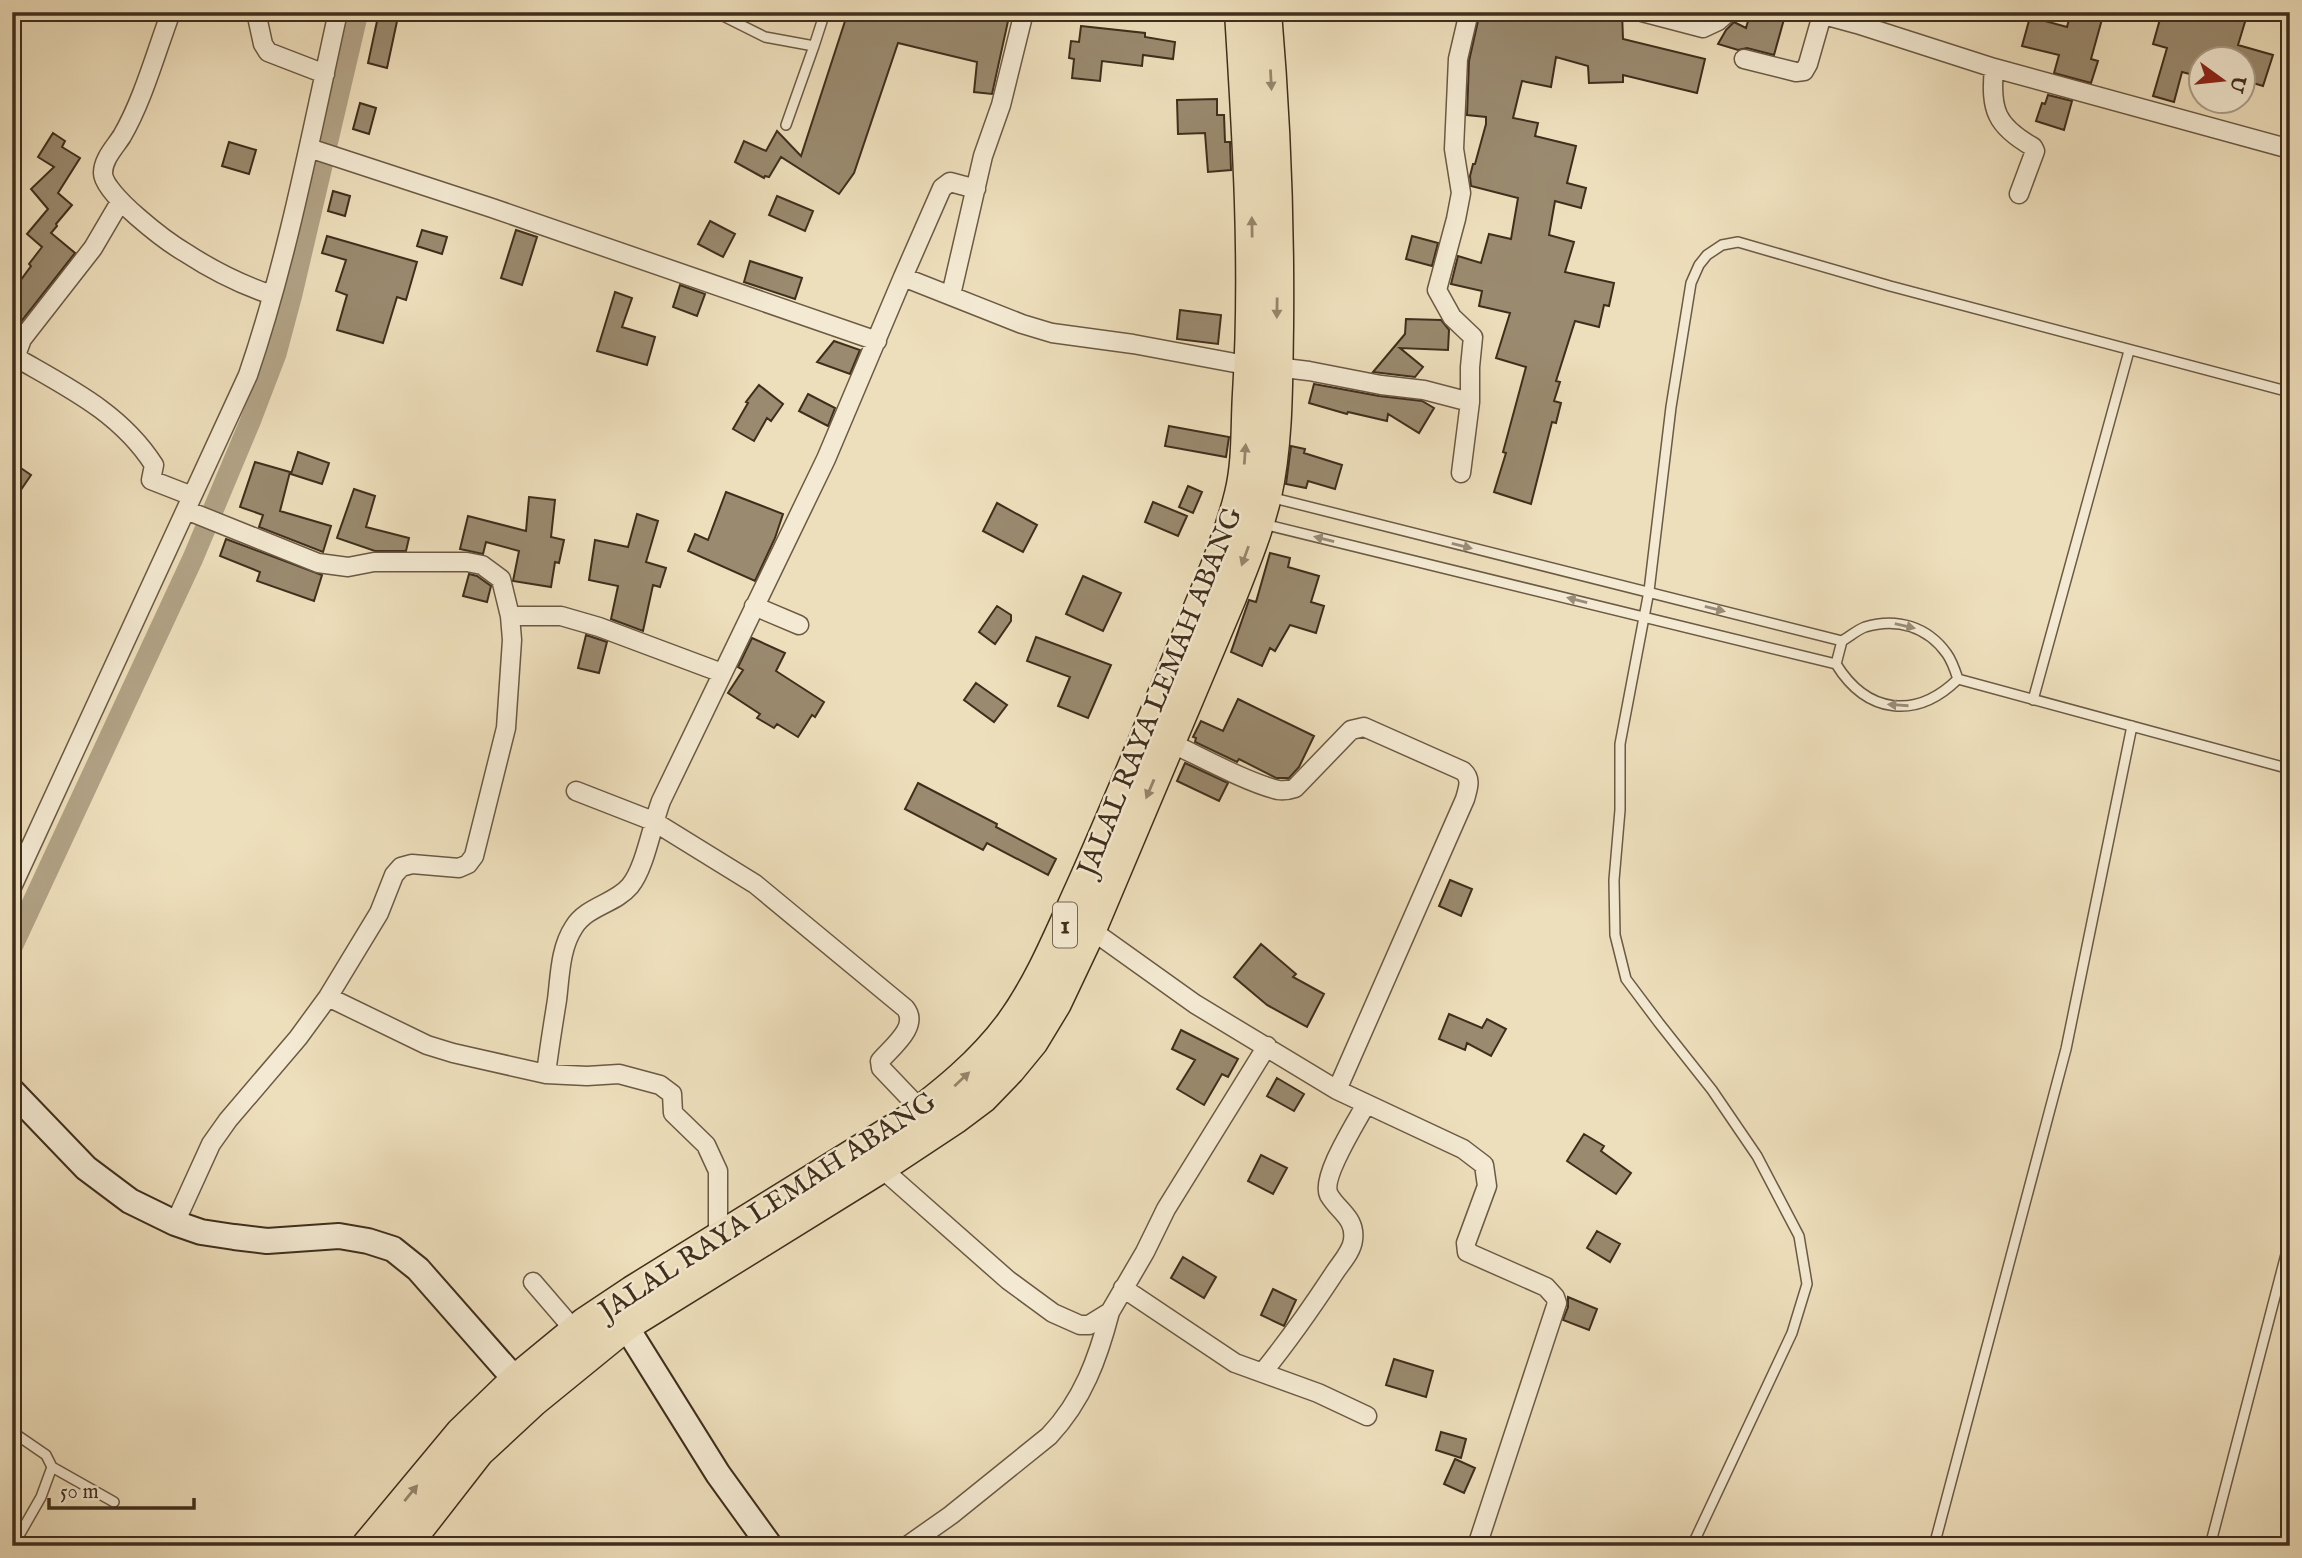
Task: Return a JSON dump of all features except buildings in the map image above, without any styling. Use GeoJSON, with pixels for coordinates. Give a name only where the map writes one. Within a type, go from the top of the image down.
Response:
{"type":"FeatureCollection","features":[{"type":"Feature","properties":{"kind":"highway","name":"JALAL RAYA LEMAH ABANG"},"geometry":{"type":"LineString","coordinates":[[1241,12],[1251,167],[1253,279],[1264,367]]}},
{"type":"Feature","properties":{"kind":"highway","name":"JALAL RAYA LEMAH ABANG"},"geometry":{"type":"LineString","coordinates":[[368,1546],[462,1433],[625,1325],[954,1118],[982,1097],[1009,1069],[1055,1003],[1090,929],[1230,597],[1249,507],[1277,214],[1265,12]]}},
{"type":"Feature","properties":{"kind":"highway","name":"JALAL RAYA LEMAH ABANG"},"geometry":{"type":"LineString","coordinates":[[404,1546],[525,1390],[576,1332],[633,1292],[922,1111],[985,1057],[1012,1023],[1039,978],[1094,860],[1226,545],[1249,507]]}},
{"type":"Feature","properties":{"kind":"street"},"geometry":{"type":"LineString","coordinates":[[171,12],[134,110],[104,165],[104,178],[120,202],[184,253],[272,295]]}},
{"type":"Feature","properties":{"kind":"street"},"geometry":{"type":"LineString","coordinates":[[256,12],[263,44],[268,52],[325,74]]}},
{"type":"Feature","properties":{"kind":"street"},"geometry":{"type":"LineString","coordinates":[[12,887],[193,507],[248,375],[262,334],[313,149],[338,12]]}},
{"type":"Feature","properties":{"kind":"street"},"geometry":{"type":"LineString","coordinates":[[951,295],[984,156],[1001,105],[1024,12]]}},
{"type":"Feature","properties":{"kind":"street"},"geometry":{"type":"LineString","coordinates":[[1461,473],[1470,402],[1473,337],[1452,317],[1437,290],[1461,193],[1454,149],[1458,59],[1469,12]]}},
{"type":"Feature","properties":{"kind":"street"},"geometry":{"type":"LineString","coordinates":[[1642,12],[1703,28],[1718,21],[1728,12]]}},
{"type":"Feature","properties":{"kind":"street"},"geometry":{"type":"LineString","coordinates":[[1744,60],[1796,72],[1804,71],[1808,64],[1818,13],[1859,18],[1994,68],[2290,149]]}},
{"type":"Feature","properties":{"kind":"street"},"geometry":{"type":"LineString","coordinates":[[1994,68],[1992,89],[1997,117],[2013,135],[2035,151],[2019,194]]}},
{"type":"Feature","properties":{"kind":"street"},"geometry":{"type":"LineString","coordinates":[[313,149],[877,341]]}},
{"type":"Feature","properties":{"kind":"street"},"geometry":{"type":"LineString","coordinates":[[546,1074],[560,967],[574,926],[584,916],[624,892],[639,869],[653,821],[826,459],[942,188],[953,182],[976,189]]}},
{"type":"Feature","properties":{"kind":"street"},"geometry":{"type":"LineString","coordinates":[[120,202],[93,248],[22,339],[16,355],[80,394],[128,431],[154,465],[151,480],[223,526],[318,563],[334,566],[348,567],[374,562],[467,562],[482,565],[500,579],[510,616],[512,640],[506,728],[474,856],[468,864],[459,868],[412,864],[401,867],[394,875],[379,913],[328,997],[211,1144],[175,1223]]}},
{"type":"Feature","properties":{"kind":"street"},"geometry":{"type":"LineString","coordinates":[[903,277],[1022,324],[1052,333],[1264,367],[1309,371],[1381,386],[1424,390],[1470,402]]}},
{"type":"Feature","properties":{"kind":"street"},"geometry":{"type":"LineString","coordinates":[[754,606],[799,625]]}},
{"type":"Feature","properties":{"kind":"street"},"geometry":{"type":"LineString","coordinates":[[510,616],[561,616],[610,631],[722,673]]}},
{"type":"Feature","properties":{"kind":"street"},"geometry":{"type":"LineString","coordinates":[[1169,742],[1251,779],[1286,790],[1295,788],[1351,730],[1364,727],[1467,775],[1469,783],[1465,799],[1337,1090]]}},
{"type":"Feature","properties":{"kind":"street"},"geometry":{"type":"LineString","coordinates":[[576,791],[653,821],[755,884],[905,1008],[911,1019],[909,1027],[880,1061],[881,1068],[922,1111]]}},
{"type":"Feature","properties":{"kind":"street"},"geometry":{"type":"LineString","coordinates":[[1090,929],[1195,1003],[1337,1090],[1463,1149],[1484,1165],[1487,1186],[1466,1244],[1467,1252],[1546,1287],[1557,1303],[1477,1546]]}},
{"type":"Feature","properties":{"kind":"street"},"geometry":{"type":"LineString","coordinates":[[328,997],[427,1045],[546,1074],[619,1074],[652,1083],[672,1094],[673,1112],[706,1145],[718,1171],[718,1240]]}},
{"type":"Feature","properties":{"kind":"street"},"geometry":{"type":"LineString","coordinates":[[908,1546],[1049,1436],[1071,1410],[1094,1366],[1110,1312],[1166,1209],[1267,1046]]}},
{"type":"Feature","properties":{"kind":"street"},"geometry":{"type":"LineString","coordinates":[[12,1091],[86,1168],[130,1200],[175,1223],[201,1232],[267,1241],[339,1236],[393,1249],[418,1269],[525,1390]]}},
{"type":"Feature","properties":{"kind":"street"},"geometry":{"type":"LineString","coordinates":[[1263,1372],[1305,1318],[1353,1245],[1354,1229],[1328,1194],[1327,1183],[1366,1104]]}},
{"type":"Feature","properties":{"kind":"street"},"geometry":{"type":"LineString","coordinates":[[880,1167],[1008,1280],[1053,1313],[1073,1323],[1086,1325],[1110,1312]]}},
{"type":"Feature","properties":{"kind":"street"},"geometry":{"type":"LineString","coordinates":[[533,1282],[576,1332]]}},
{"type":"Feature","properties":{"kind":"street"},"geometry":{"type":"LineString","coordinates":[[1123,1288],[1235,1363],[1318,1393],[1367,1416]]}},
{"type":"Feature","properties":{"kind":"street"},"geometry":{"type":"LineString","coordinates":[[625,1325],[718,1474],[770,1546]]}},
{"type":"Feature","properties":{"kind":"lane"},"geometry":{"type":"LineString","coordinates":[[715,12],[765,37],[814,46]]}},
{"type":"Feature","properties":{"kind":"lane"},"geometry":{"type":"LineString","coordinates":[[786,125],[825,12]]}},
{"type":"Feature","properties":{"kind":"lane"},"geometry":{"type":"LineString","coordinates":[[1692,1546],[1792,1333],[1807,1284],[1799,1236],[1757,1156],[1712,1090],[1626,979],[1615,935],[1614,880],[1620,744],[1649,591],[1671,407],[1691,282],[1699,265],[1707,255],[1722,245],[1738,242],[2129,351],[2290,392]]}},
{"type":"Feature","properties":{"kind":"lane"},"geometry":{"type":"LineString","coordinates":[[2033,699],[2129,351]]}},
{"type":"Feature","properties":{"kind":"lane"},"geometry":{"type":"LineString","coordinates":[[1249,507],[1649,591],[1842,641]]}},
{"type":"Feature","properties":{"kind":"lane"},"geometry":{"type":"LineString","coordinates":[[1249,507],[1644,617],[1836,664],[1846,680],[1859,693],[1875,702],[1911,706],[1945,692],[1958,679]]}},
{"type":"Feature","properties":{"kind":"lane"},"geometry":{"type":"LineString","coordinates":[[1836,664],[1842,641],[1863,628],[1887,622],[1911,625],[1933,637],[1949,656],[1958,679]]}},
{"type":"Feature","properties":{"kind":"lane"},"geometry":{"type":"LineString","coordinates":[[1958,679],[2290,769]]}},
{"type":"Feature","properties":{"kind":"lane"},"geometry":{"type":"LineString","coordinates":[[1934,1546],[2066,1049],[2132,726]]}},
{"type":"Feature","properties":{"kind":"lane"},"geometry":{"type":"LineString","coordinates":[[2210,1546],[2290,1239]]}},
{"type":"Feature","properties":{"kind":"lane"},"geometry":{"type":"LineString","coordinates":[[14,1433],[46,1455],[52,1467],[114,1502]]}},
{"type":"Feature","properties":{"kind":"lane"},"geometry":{"type":"LineString","coordinates":[[13,1546],[41,1497],[52,1467]]}},
{"type":"Feature","properties":{"kind":"waterway"},"geometry":{"type":"LineString","coordinates":[[12,947],[193,558],[276,354],[358,12]]}}]}
